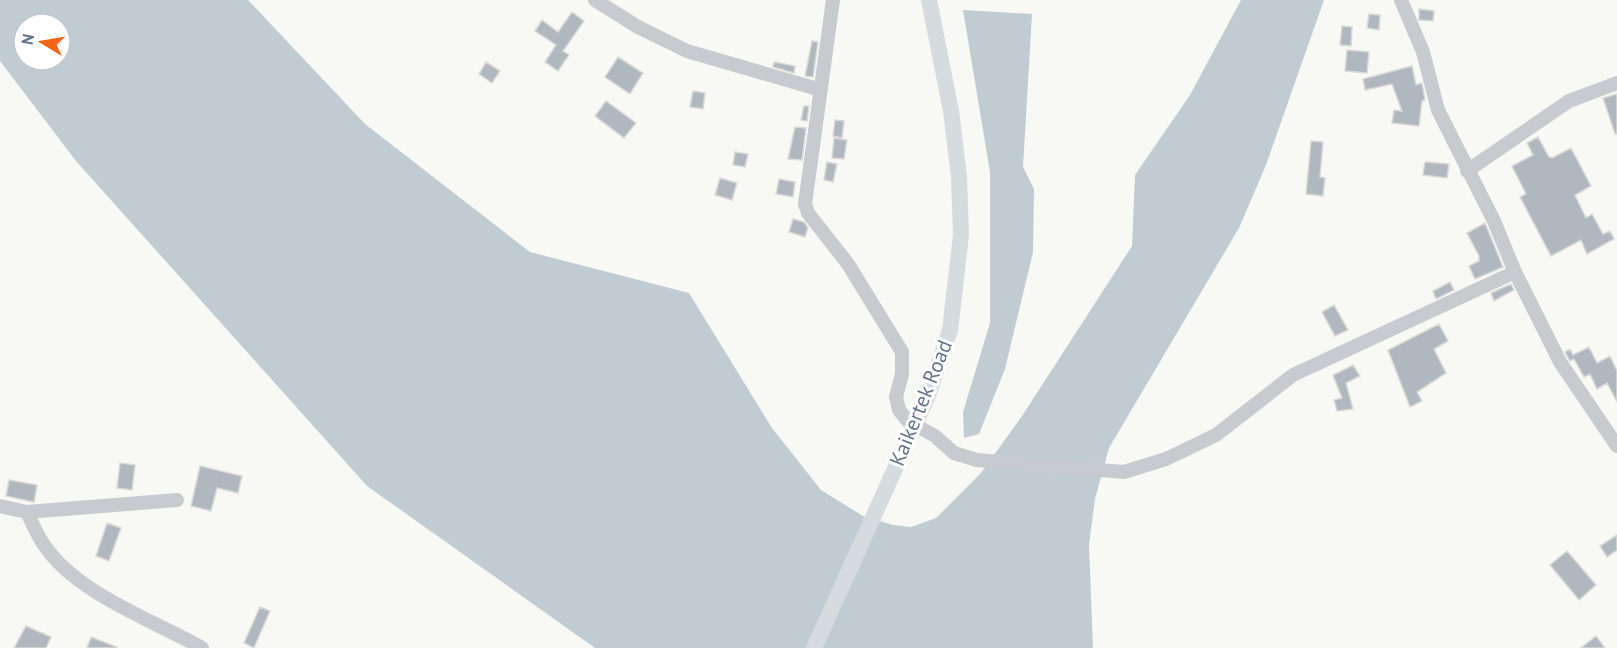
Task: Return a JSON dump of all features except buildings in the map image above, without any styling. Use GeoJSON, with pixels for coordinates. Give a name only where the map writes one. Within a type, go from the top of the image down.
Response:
{"type":"FeatureCollection","features":[{"type":"Feature","properties":{"kind":"main road","name":"Kaikertek Road"},"geometry":{"type":"LineString","coordinates":[[814,648],[927,398],[950,330],[961,236],[959,177],[951,111],[928,0]]}},
{"type":"Feature","properties":{"kind":"street"},"geometry":{"type":"LineString","coordinates":[[595,0],[638,27],[687,51],[821,90]]}},
{"type":"Feature","properties":{"kind":"street"},"geometry":{"type":"LineString","coordinates":[[833,0],[805,195],[808,213],[848,264],[902,352],[902,374],[896,397],[899,410],[908,421],[935,436],[954,453],[977,460],[1124,472],[1166,459],[1216,435],[1293,375],[1515,272]]}},
{"type":"Feature","properties":{"kind":"street"},"geometry":{"type":"LineString","coordinates":[[1401,0],[1423,52],[1438,111],[1494,221],[1515,272],[1560,362],[1617,446]]}},
{"type":"Feature","properties":{"kind":"street"},"geometry":{"type":"LineString","coordinates":[[1467,171],[1569,102],[1617,83]]}},
{"type":"Feature","properties":{"kind":"street"},"geometry":{"type":"LineString","coordinates":[[0,506],[27,512],[177,500]]}},
{"type":"Feature","properties":{"kind":"street"},"geometry":{"type":"LineString","coordinates":[[27,512],[45,546],[72,574],[134,615],[202,648]]}},
{"type":"Feature","properties":{"kind":"shaded area"},"geometry":{"type":"Polygon","coordinates":[[[0,0],[248,0],[365,124],[530,252],[689,293],[772,428],[821,490],[863,516],[893,525],[911,527],[936,518],[981,473],[1022,416],[1132,246],[1135,175],[1190,95],[1241,0],[1324,0],[1266,165],[1239,228],[1109,448],[1095,499],[1089,544],[1093,648],[595,648],[367,486],[76,161],[0,61],[0,0]]]}},
{"type":"Feature","properties":{"kind":"shaded area"},"geometry":{"type":"Polygon","coordinates":[[[963,10],[1032,14],[1023,167],[1034,189],[1033,252],[1005,369],[979,434],[964,438],[963,412],[990,323],[990,172],[963,10]]]}}]}
